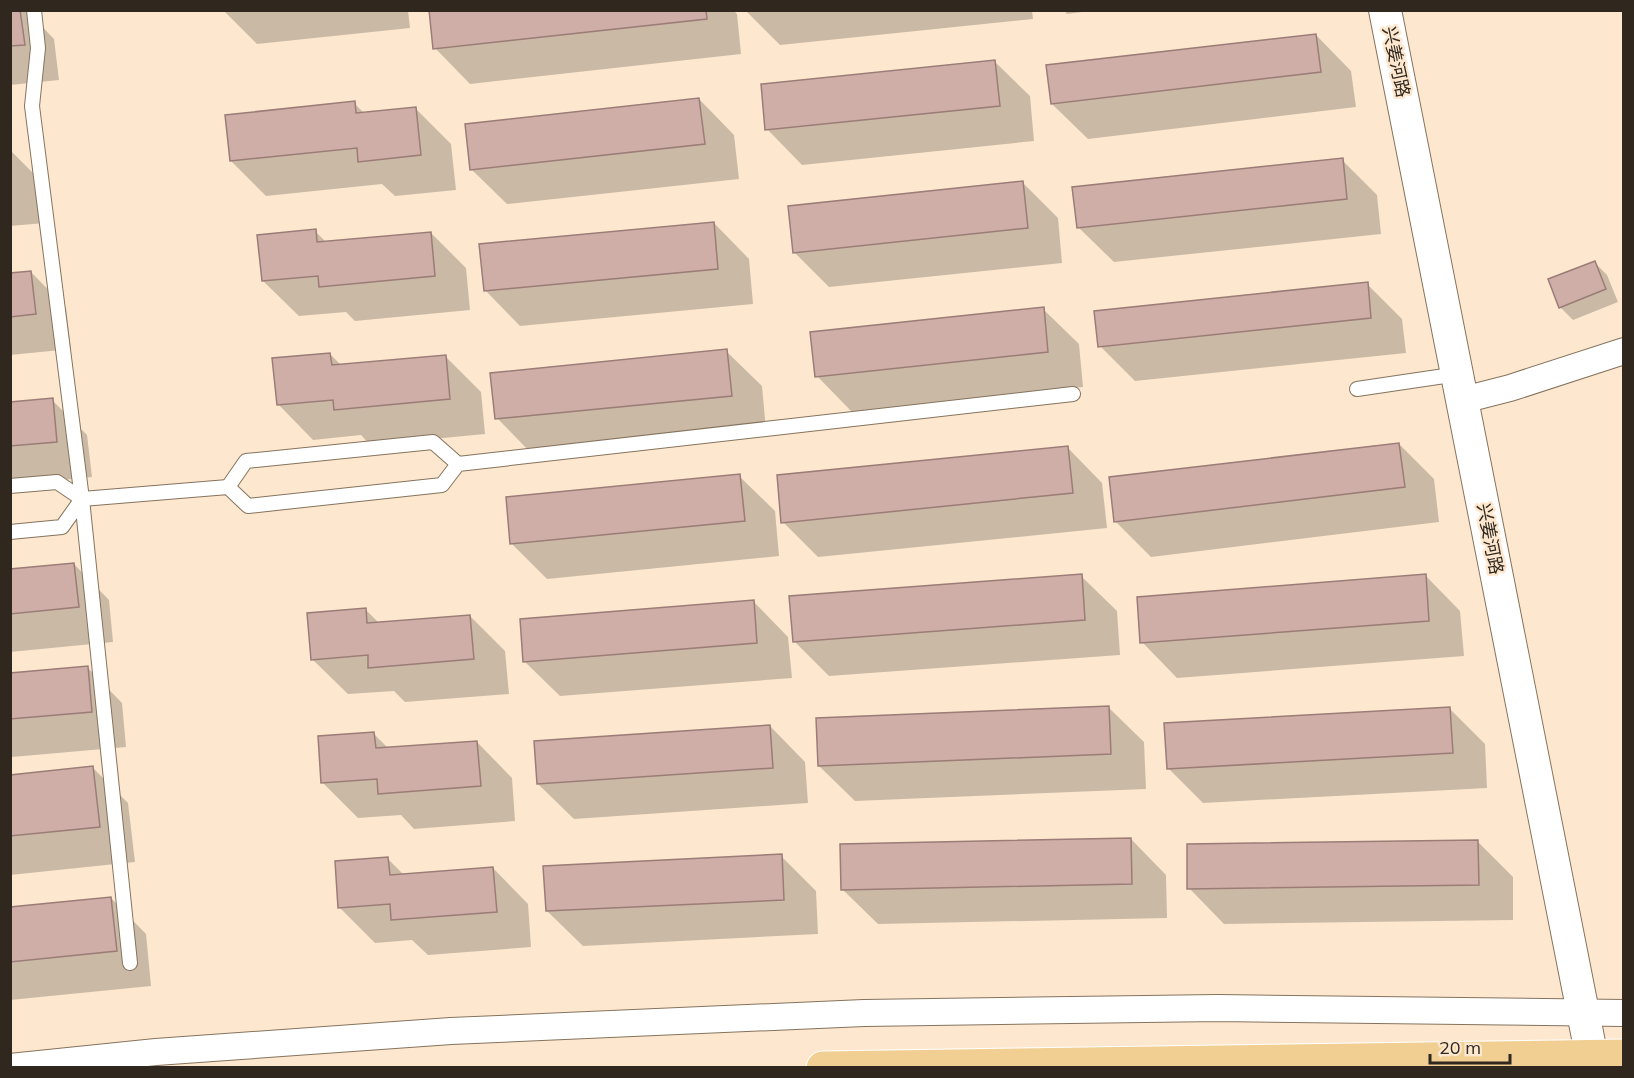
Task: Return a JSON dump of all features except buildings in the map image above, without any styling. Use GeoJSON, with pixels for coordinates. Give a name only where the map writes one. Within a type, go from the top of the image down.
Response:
{"type":"FeatureCollection","features":[{"type":"Feature","properties":{"kind":"main road"},"geometry":{"type":"LineString","coordinates":[[823,1068],[1593,1062],[1623,1056]]}},
{"type":"Feature","properties":{"kind":"street","name":"兴姜河路"},"geometry":{"type":"LineString","coordinates":[[1385,10],[1593,1062]]}},
{"type":"Feature","properties":{"kind":"street"},"geometry":{"type":"LineString","coordinates":[[1460,387],[1509,388],[1623,351]]}},
{"type":"Feature","properties":{"kind":"street"},"geometry":{"type":"LineString","coordinates":[[10,1067],[156,1052],[451,1031],[864,1013],[1218,1008],[1623,1013]]}},
{"type":"Feature","properties":{"kind":"lane"},"geometry":{"type":"LineString","coordinates":[[34,10],[38,48],[32,106],[82,500],[130,963]]}},
{"type":"Feature","properties":{"kind":"lane"},"geometry":{"type":"LineString","coordinates":[[1357,389],[1460,387]]}},
{"type":"Feature","properties":{"kind":"lane"},"geometry":{"type":"LineString","coordinates":[[10,486],[57,482],[82,500],[228,487],[248,506],[442,485],[458,464],[1073,394]]}},
{"type":"Feature","properties":{"kind":"lane"},"geometry":{"type":"LineString","coordinates":[[228,487],[246,461],[433,442],[458,464]]}},
{"type":"Feature","properties":{"kind":"lane"},"geometry":{"type":"LineString","coordinates":[[10,532],[62,526],[82,500]]}}]}
